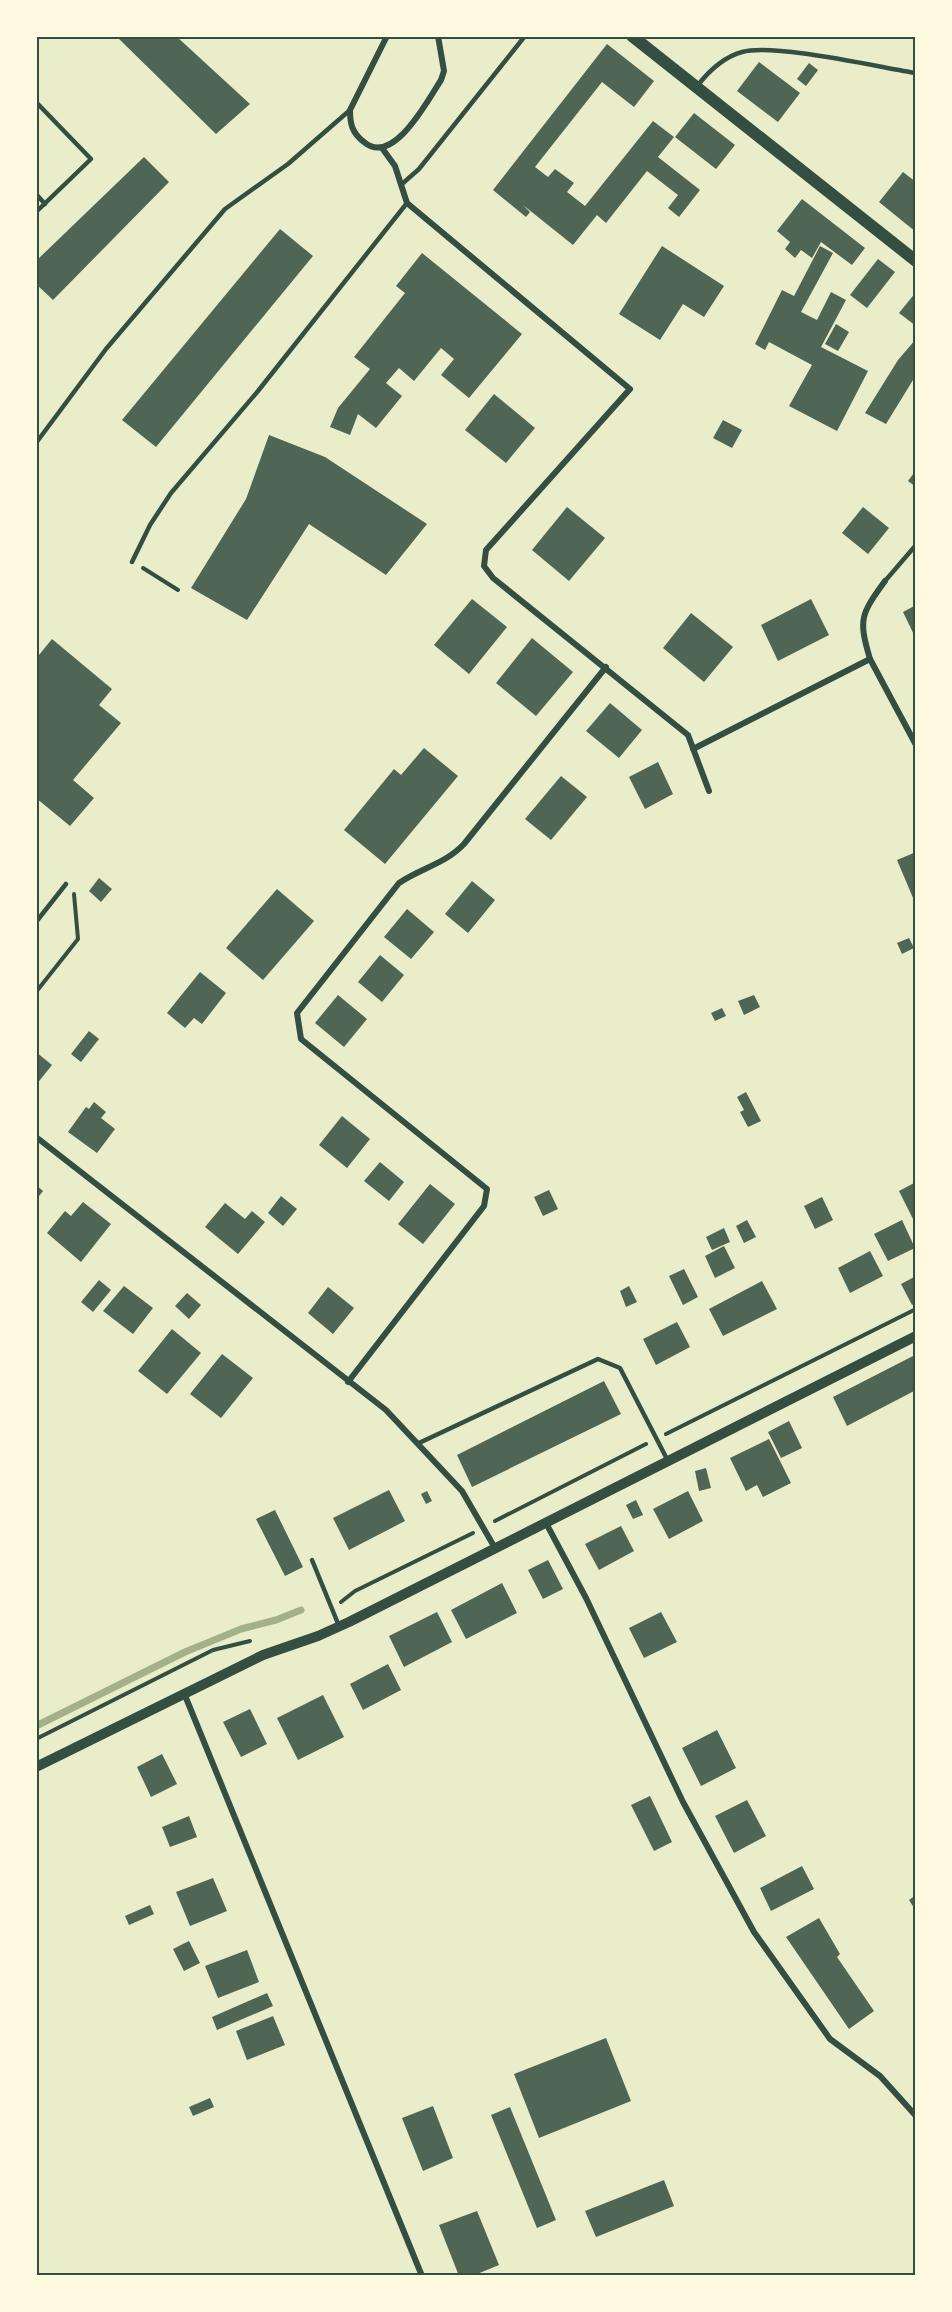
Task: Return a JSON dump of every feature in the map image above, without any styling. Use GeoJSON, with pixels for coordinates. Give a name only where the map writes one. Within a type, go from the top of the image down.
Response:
{"type":"FeatureCollection","features":[{"type":"Feature","properties":{"kind":"main road"},"geometry":{"type":"LineString","coordinates":[[632,36],[916,261]]}},
{"type":"Feature","properties":{"kind":"street"},"geometry":{"type":"LineString","coordinates":[[387,36],[350,110],[350,123],[356,136],[367,145],[382,148],[397,142],[441,80],[444,71],[438,36]]}},
{"type":"Feature","properties":{"kind":"street"},"geometry":{"type":"LineString","coordinates":[[382,148],[402,184],[407,203],[630,389],[486,550],[484,566],[493,578],[688,735],[709,791]]}},
{"type":"Feature","properties":{"kind":"street"},"geometry":{"type":"LineString","coordinates":[[885,581],[867,606],[861,628],[870,659],[916,745]]}},
{"type":"Feature","properties":{"kind":"street"},"geometry":{"type":"LineString","coordinates":[[693,749],[870,659]]}},
{"type":"Feature","properties":{"kind":"street"},"geometry":{"type":"LineString","coordinates":[[348,1382],[484,1206],[487,1189],[301,1039],[297,1013],[399,883],[417,871],[438,865],[452,857],[464,844],[606,667]]}},
{"type":"Feature","properties":{"kind":"street"},"geometry":{"type":"LineString","coordinates":[[36,1137],[386,1410],[462,1491],[485,1527],[495,1548]]}},
{"type":"Feature","properties":{"kind":"street"},"geometry":{"type":"LineString","coordinates":[[36,1767],[262,1655],[318,1636],[339,1626],[916,1336]]}},
{"type":"Feature","properties":{"kind":"street"},"geometry":{"type":"LineString","coordinates":[[546,1523],[586,1598],[683,1802],[754,1932],[830,2039],[880,2076],[916,2116]]}},
{"type":"Feature","properties":{"kind":"street"},"geometry":{"type":"LineString","coordinates":[[183,1693],[422,2276]]}},
{"type":"Feature","properties":{"kind":"lane"},"geometry":{"type":"LineString","coordinates":[[402,184],[419,169],[525,36]]}},
{"type":"Feature","properties":{"kind":"lane"},"geometry":{"type":"LineString","coordinates":[[696,87],[706,74],[720,63],[742,52],[773,50],[916,73]]}},
{"type":"Feature","properties":{"kind":"lane"},"geometry":{"type":"LineString","coordinates":[[36,102],[91,159],[36,212]]}},
{"type":"Feature","properties":{"kind":"lane"},"geometry":{"type":"LineString","coordinates":[[36,443],[106,349],[225,209],[288,164],[350,110]]}},
{"type":"Feature","properties":{"kind":"lane"},"geometry":{"type":"LineString","coordinates":[[36,194],[45,204]]}},
{"type":"Feature","properties":{"kind":"lane"},"geometry":{"type":"LineString","coordinates":[[132,562],[150,525],[171,493],[258,391],[407,203]]}},
{"type":"Feature","properties":{"kind":"lane"},"geometry":{"type":"LineString","coordinates":[[885,581],[916,544]]}},
{"type":"Feature","properties":{"kind":"lane"},"geometry":{"type":"LineString","coordinates":[[36,922],[66,885]]}},
{"type":"Feature","properties":{"kind":"lane"},"geometry":{"type":"LineString","coordinates":[[419,1443],[598,1359],[620,1368],[668,1461]]}},
{"type":"Feature","properties":{"kind":"lane"},"geometry":{"type":"LineString","coordinates":[[312,1560],[339,1626]]}},
{"type":"Feature","properties":{"kind":"path"},"geometry":{"type":"LineString","coordinates":[[132,562],[178,590]]}},
{"type":"Feature","properties":{"kind":"path"},"geometry":{"type":"LineString","coordinates":[[36,992],[78,939],[74,891],[66,885]]}},
{"type":"Feature","properties":{"kind":"path"},"geometry":{"type":"LineString","coordinates":[[332,1609],[355,1591],[916,1309]]}},
{"type":"Feature","properties":{"kind":"path"},"geometry":{"type":"LineString","coordinates":[[36,1739],[213,1650],[257,1638]]}},
{"type":"Feature","properties":{"kind":"building"},"geometry":{"type":"Polygon","coordinates":[[[116,36],[176,36],[250,104],[216,134],[116,36]]]}},
{"type":"Feature","properties":{"kind":"building"},"geometry":{"type":"Polygon","coordinates":[[[607,44],[654,81],[634,107],[602,82],[535,167],[548,177],[555,169],[574,183],[567,192],[585,206],[653,121],[674,137],[658,157],[700,190],[679,217],[668,208],[678,195],[647,171],[606,223],[597,215],[573,245],[523,205],[530,212],[526,217],[493,190],[607,44]]]}},
{"type":"Feature","properties":{"kind":"building"},"geometry":{"type":"Polygon","coordinates":[[[759,62],[800,93],[778,122],[737,91],[759,62]]]}},
{"type":"Feature","properties":{"kind":"building"},"geometry":{"type":"Polygon","coordinates":[[[809,63],[818,70],[806,86],[797,79],[809,63]]]}},
{"type":"Feature","properties":{"kind":"building"},"geometry":{"type":"Polygon","coordinates":[[[694,113],[735,145],[716,169],[675,137],[694,113]]]}},
{"type":"Feature","properties":{"kind":"building"},"geometry":{"type":"Polygon","coordinates":[[[144,157],[169,182],[53,300],[36,284],[36,261],[144,157]]]}},
{"type":"Feature","properties":{"kind":"building"},"geometry":{"type":"Polygon","coordinates":[[[903,172],[916,182],[916,232],[879,202],[903,172]]]}},
{"type":"Feature","properties":{"kind":"building"},"geometry":{"type":"Polygon","coordinates":[[[802,199],[865,248],[852,265],[821,242],[812,258],[801,250],[795,258],[785,249],[790,242],[777,231],[802,199]]]}},
{"type":"Feature","properties":{"kind":"building"},"geometry":{"type":"Polygon","coordinates":[[[280,229],[313,256],[156,447],[122,420],[280,229]]]}},
{"type":"Feature","properties":{"kind":"building"},"geometry":{"type":"Polygon","coordinates":[[[662,246],[724,286],[704,317],[683,304],[660,340],[619,314],[662,246]]]}},
{"type":"Feature","properties":{"kind":"building"},"geometry":{"type":"Polygon","coordinates":[[[820,246],[833,253],[801,312],[817,320],[831,292],[846,300],[821,347],[868,371],[837,431],[789,406],[812,365],[769,342],[765,350],[755,344],[782,290],[794,296],[820,246]]]}},
{"type":"Feature","properties":{"kind":"building"},"geometry":{"type":"Polygon","coordinates":[[[422,253],[522,334],[469,398],[441,375],[454,359],[441,348],[414,381],[399,368],[386,383],[402,396],[376,428],[358,414],[350,435],[330,427],[338,408],[370,369],[354,357],[405,293],[396,286],[422,253]]]}},
{"type":"Feature","properties":{"kind":"building"},"geometry":{"type":"Polygon","coordinates":[[[878,259],[895,272],[867,308],[850,295],[878,259]]]}},
{"type":"Feature","properties":{"kind":"building"},"geometry":{"type":"Polygon","coordinates":[[[916,292],[916,326],[899,313],[916,292]]]}},
{"type":"Feature","properties":{"kind":"building"},"geometry":{"type":"Polygon","coordinates":[[[836,324],[849,332],[838,351],[825,344],[836,324]]]}},
{"type":"Feature","properties":{"kind":"building"},"geometry":{"type":"Polygon","coordinates":[[[916,339],[916,382],[913,380],[886,424],[865,413],[898,360],[916,339]]]}},
{"type":"Feature","properties":{"kind":"building"},"geometry":{"type":"Polygon","coordinates":[[[494,394],[535,428],[506,463],[465,430],[494,394]]]}},
{"type":"Feature","properties":{"kind":"building"},"geometry":{"type":"Polygon","coordinates":[[[723,420],[742,430],[732,448],[713,438],[723,420]]]}},
{"type":"Feature","properties":{"kind":"building"},"geometry":{"type":"Polygon","coordinates":[[[269,435],[325,457],[427,524],[386,575],[309,524],[247,620],[191,588],[246,499],[269,435]]]}},
{"type":"Feature","properties":{"kind":"building"},"geometry":{"type":"Polygon","coordinates":[[[916,470],[916,487],[908,481],[916,470]]]}},
{"type":"Feature","properties":{"kind":"building"},"geometry":{"type":"Polygon","coordinates":[[[567,507],[605,538],[569,581],[532,550],[567,507]]]}},
{"type":"Feature","properties":{"kind":"building"},"geometry":{"type":"Polygon","coordinates":[[[863,507],[889,528],[868,554],[842,533],[863,507]]]}},
{"type":"Feature","properties":{"kind":"building"},"geometry":{"type":"Polygon","coordinates":[[[472,599],[507,627],[469,674],[434,645],[472,599]]]}},
{"type":"Feature","properties":{"kind":"building"},"geometry":{"type":"Polygon","coordinates":[[[811,599],[829,635],[778,661],[761,625],[811,599]]]}},
{"type":"Feature","properties":{"kind":"building"},"geometry":{"type":"Polygon","coordinates":[[[916,605],[916,639],[903,612],[916,605]]]}},
{"type":"Feature","properties":{"kind":"building"},"geometry":{"type":"Polygon","coordinates":[[[691,613],[733,647],[704,682],[663,648],[691,613]]]}},
{"type":"Feature","properties":{"kind":"building"},"geometry":{"type":"Polygon","coordinates":[[[532,638],[573,672],[536,716],[496,683],[532,638]]]}},
{"type":"Feature","properties":{"kind":"building"},"geometry":{"type":"Polygon","coordinates":[[[52,639],[112,689],[99,705],[121,723],[73,780],[94,798],[70,826],[36,798],[36,652],[39,655],[52,639]]]}},
{"type":"Feature","properties":{"kind":"building"},"geometry":{"type":"Polygon","coordinates":[[[610,703],[642,730],[619,758],[586,731],[610,703]]]}},
{"type":"Feature","properties":{"kind":"building"},"geometry":{"type":"Polygon","coordinates":[[[424,748],[458,776],[385,864],[344,830],[394,769],[401,775],[424,748]]]}},
{"type":"Feature","properties":{"kind":"building"},"geometry":{"type":"Polygon","coordinates":[[[658,762],[673,794],[645,809],[629,777],[658,762]]]}},
{"type":"Feature","properties":{"kind":"building"},"geometry":{"type":"Polygon","coordinates":[[[561,776],[587,797],[551,840],[525,819],[561,776]]]}},
{"type":"Feature","properties":{"kind":"building"},"geometry":{"type":"Polygon","coordinates":[[[916,852],[916,905],[897,860],[916,852]]]}},
{"type":"Feature","properties":{"kind":"building"},"geometry":{"type":"Polygon","coordinates":[[[99,878],[112,889],[101,902],[89,891],[99,878]]]}},
{"type":"Feature","properties":{"kind":"building"},"geometry":{"type":"Polygon","coordinates":[[[472,881],[495,900],[468,933],[445,914],[472,881]]]}},
{"type":"Feature","properties":{"kind":"building"},"geometry":{"type":"Polygon","coordinates":[[[277,889],[314,921],[263,980],[226,948],[277,889]]]}},
{"type":"Feature","properties":{"kind":"building"},"geometry":{"type":"Polygon","coordinates":[[[407,909],[434,932],[411,959],[384,937],[407,909]]]}},
{"type":"Feature","properties":{"kind":"building"},"geometry":{"type":"Polygon","coordinates":[[[909,938],[914,948],[902,954],[897,943],[909,938]]]}},
{"type":"Feature","properties":{"kind":"building"},"geometry":{"type":"Polygon","coordinates":[[[380,955],[404,975],[382,1002],[358,982],[380,955]]]}},
{"type":"Feature","properties":{"kind":"building"},"geometry":{"type":"Polygon","coordinates":[[[200,972],[226,993],[202,1024],[194,1018],[185,1028],[167,1013],[200,972]]]}},
{"type":"Feature","properties":{"kind":"building"},"geometry":{"type":"Polygon","coordinates":[[[338,995],[367,1019],[344,1047],[315,1023],[338,995]]]}},
{"type":"Feature","properties":{"kind":"building"},"geometry":{"type":"Polygon","coordinates":[[[754,995],[760,1007],[744,1015],[738,1001],[754,995]]]}},
{"type":"Feature","properties":{"kind":"building"},"geometry":{"type":"Polygon","coordinates":[[[722,1008],[726,1016],[715,1021],[711,1013],[722,1008]]]}},
{"type":"Feature","properties":{"kind":"building"},"geometry":{"type":"Polygon","coordinates":[[[89,1031],[99,1039],[81,1062],[71,1054],[89,1031]]]}},
{"type":"Feature","properties":{"kind":"building"},"geometry":{"type":"Polygon","coordinates":[[[36,1052],[52,1065],[36,1085],[36,1052]]]}},
{"type":"Feature","properties":{"kind":"building"},"geometry":{"type":"Polygon","coordinates":[[[746,1092],[761,1121],[748,1127],[740,1112],[744,1110],[737,1097],[746,1092]]]}},
{"type":"Feature","properties":{"kind":"building"},"geometry":{"type":"Polygon","coordinates":[[[94,1102],[106,1112],[101,1118],[115,1129],[97,1153],[68,1132],[86,1107],[89,1109],[94,1102]]]}},
{"type":"Feature","properties":{"kind":"building"},"geometry":{"type":"Polygon","coordinates":[[[342,1116],[370,1139],[347,1168],[319,1145],[342,1116]]]}},
{"type":"Feature","properties":{"kind":"building"},"geometry":{"type":"Polygon","coordinates":[[[380,1162],[404,1182],[389,1201],[364,1181],[380,1162]]]}},
{"type":"Feature","properties":{"kind":"building"},"geometry":{"type":"Polygon","coordinates":[[[916,1182],[916,1225],[899,1191],[916,1182]]]}},
{"type":"Feature","properties":{"kind":"building"},"geometry":{"type":"Polygon","coordinates":[[[430,1184],[455,1204],[423,1244],[398,1224],[430,1184]]]}},
{"type":"Feature","properties":{"kind":"building"},"geometry":{"type":"Polygon","coordinates":[[[36,1185],[43,1191],[36,1200],[36,1185]]]}},
{"type":"Feature","properties":{"kind":"building"},"geometry":{"type":"Polygon","coordinates":[[[549,1190],[558,1209],[543,1216],[534,1197],[549,1190]]]}},
{"type":"Feature","properties":{"kind":"building"},"geometry":{"type":"Polygon","coordinates":[[[281,1196],[297,1209],[283,1226],[268,1213],[281,1196]]]}},
{"type":"Feature","properties":{"kind":"building"},"geometry":{"type":"Polygon","coordinates":[[[822,1197],[833,1220],[815,1229],[804,1206],[822,1197]]]}},
{"type":"Feature","properties":{"kind":"building"},"geometry":{"type":"Polygon","coordinates":[[[83,1202],[111,1224],[81,1262],[47,1233],[65,1211],[71,1216],[83,1202]]]}},
{"type":"Feature","properties":{"kind":"building"},"geometry":{"type":"Polygon","coordinates":[[[225,1203],[245,1219],[252,1211],[265,1222],[238,1254],[205,1227],[225,1203]]]}},
{"type":"Feature","properties":{"kind":"building"},"geometry":{"type":"Polygon","coordinates":[[[747,1220],[756,1237],[744,1243],[736,1226],[747,1220]]]}},
{"type":"Feature","properties":{"kind":"building"},"geometry":{"type":"Polygon","coordinates":[[[902,1220],[915,1248],[888,1261],[874,1234],[902,1220]]]}},
{"type":"Feature","properties":{"kind":"building"},"geometry":{"type":"Polygon","coordinates":[[[724,1228],[730,1242],[712,1250],[706,1237],[724,1228]]]}},
{"type":"Feature","properties":{"kind":"building"},"geometry":{"type":"Polygon","coordinates":[[[724,1246],[735,1268],[715,1278],[705,1256],[724,1246]]]}},
{"type":"Feature","properties":{"kind":"building"},"geometry":{"type":"Polygon","coordinates":[[[870,1251],[883,1276],[850,1293],[838,1268],[870,1251]]]}},
{"type":"Feature","properties":{"kind":"building"},"geometry":{"type":"Polygon","coordinates":[[[684,1269],[698,1297],[683,1305],[669,1276],[684,1269]]]}},
{"type":"Feature","properties":{"kind":"building"},"geometry":{"type":"Polygon","coordinates":[[[916,1276],[916,1303],[912,1305],[901,1284],[916,1276]]]}},
{"type":"Feature","properties":{"kind":"building"},"geometry":{"type":"Polygon","coordinates":[[[99,1280],[111,1290],[93,1312],[81,1302],[99,1280]]]}},
{"type":"Feature","properties":{"kind":"building"},"geometry":{"type":"Polygon","coordinates":[[[762,1281],[777,1309],[723,1336],[709,1309],[762,1281]]]}},
{"type":"Feature","properties":{"kind":"building"},"geometry":{"type":"Polygon","coordinates":[[[124,1286],[153,1308],[133,1334],[103,1311],[124,1286]]]}},
{"type":"Feature","properties":{"kind":"building"},"geometry":{"type":"Polygon","coordinates":[[[629,1286],[637,1302],[626,1307],[620,1291],[629,1286]]]}},
{"type":"Feature","properties":{"kind":"building"},"geometry":{"type":"Polygon","coordinates":[[[328,1287],[354,1308],[333,1334],[308,1313],[328,1287]]]}},
{"type":"Feature","properties":{"kind":"building"},"geometry":{"type":"Polygon","coordinates":[[[187,1293],[201,1305],[189,1319],[175,1306],[187,1293]]]}},
{"type":"Feature","properties":{"kind":"building"},"geometry":{"type":"Polygon","coordinates":[[[677,1322],[690,1347],[656,1365],[643,1339],[677,1322]]]}},
{"type":"Feature","properties":{"kind":"building"},"geometry":{"type":"Polygon","coordinates":[[[172,1329],[201,1353],[167,1394],[138,1371],[172,1329]]]}},
{"type":"Feature","properties":{"kind":"building"},"geometry":{"type":"Polygon","coordinates":[[[222,1354],[253,1378],[221,1418],[190,1394],[222,1354]]]}},
{"type":"Feature","properties":{"kind":"building"},"geometry":{"type":"Polygon","coordinates":[[[913,1356],[916,1362],[916,1390],[847,1426],[833,1397],[913,1356]]]}},
{"type":"Feature","properties":{"kind":"building"},"geometry":{"type":"Polygon","coordinates":[[[604,1381],[621,1414],[472,1487],[457,1455],[604,1381]]]}},
{"type":"Feature","properties":{"kind":"building"},"geometry":{"type":"Polygon","coordinates":[[[789,1421],[802,1448],[781,1458],[768,1432],[789,1421]]]}},
{"type":"Feature","properties":{"kind":"building"},"geometry":{"type":"Polygon","coordinates":[[[769,1439],[791,1483],[763,1497],[757,1485],[746,1491],[730,1458],[769,1439]]]}},
{"type":"Feature","properties":{"kind":"building"},"geometry":{"type":"Polygon","coordinates":[[[706,1468],[711,1488],[699,1491],[695,1471],[706,1468]]]}},
{"type":"Feature","properties":{"kind":"building"},"geometry":{"type":"Polygon","coordinates":[[[389,1490],[405,1521],[349,1550],[333,1518],[389,1490]]]}},
{"type":"Feature","properties":{"kind":"building"},"geometry":{"type":"Polygon","coordinates":[[[427,1491],[432,1501],[426,1504],[421,1494],[427,1491]]]}},
{"type":"Feature","properties":{"kind":"building"},"geometry":{"type":"Polygon","coordinates":[[[688,1491],[703,1521],[669,1539],[653,1509],[688,1491]]]}},
{"type":"Feature","properties":{"kind":"building"},"geometry":{"type":"Polygon","coordinates":[[[636,1500],[643,1515],[633,1519],[626,1505],[636,1500]]]}},
{"type":"Feature","properties":{"kind":"building"},"geometry":{"type":"Polygon","coordinates":[[[275,1510],[303,1567],[285,1576],[256,1519],[275,1510]]]}},
{"type":"Feature","properties":{"kind":"building"},"geometry":{"type":"Polygon","coordinates":[[[621,1526],[634,1551],[599,1570],[585,1544],[621,1526]]]}},
{"type":"Feature","properties":{"kind":"building"},"geometry":{"type":"Polygon","coordinates":[[[548,1560],[563,1589],[543,1599],[528,1570],[548,1560]]]}},
{"type":"Feature","properties":{"kind":"building"},"geometry":{"type":"Polygon","coordinates":[[[502,1583],[517,1613],[466,1639],[451,1610],[502,1583]]]}},
{"type":"Feature","properties":{"kind":"building"},"geometry":{"type":"Polygon","coordinates":[[[437,1612],[452,1642],[404,1667],[389,1636],[437,1612]]]}},
{"type":"Feature","properties":{"kind":"building"},"geometry":{"type":"Polygon","coordinates":[[[661,1612],[677,1642],[644,1658],[629,1628],[661,1612]]]}},
{"type":"Feature","properties":{"kind":"building"},"geometry":{"type":"Polygon","coordinates":[[[388,1664],[401,1690],[363,1710],[350,1684],[388,1664]]]}},
{"type":"Feature","properties":{"kind":"building"},"geometry":{"type":"Polygon","coordinates":[[[323,1695],[344,1737],[298,1760],[277,1718],[323,1695]]]}},
{"type":"Feature","properties":{"kind":"building"},"geometry":{"type":"Polygon","coordinates":[[[250,1709],[267,1744],[241,1757],[223,1722],[250,1709]]]}},
{"type":"Feature","properties":{"kind":"building"},"geometry":{"type":"Polygon","coordinates":[[[717,1730],[736,1768],[701,1786],[682,1748],[717,1730]]]}},
{"type":"Feature","properties":{"kind":"building"},"geometry":{"type":"Polygon","coordinates":[[[162,1754],[177,1784],[151,1797],[137,1767],[162,1754]]]}},
{"type":"Feature","properties":{"kind":"building"},"geometry":{"type":"Polygon","coordinates":[[[650,1796],[672,1842],[654,1851],[631,1805],[650,1796]]]}},
{"type":"Feature","properties":{"kind":"building"},"geometry":{"type":"Polygon","coordinates":[[[747,1800],[766,1836],[734,1853],[715,1816],[747,1800]]]}},
{"type":"Feature","properties":{"kind":"building"},"geometry":{"type":"Polygon","coordinates":[[[189,1816],[197,1837],[170,1847],[162,1827],[189,1816]]]}},
{"type":"Feature","properties":{"kind":"building"},"geometry":{"type":"Polygon","coordinates":[[[802,1866],[814,1889],[771,1911],[760,1888],[802,1866]]]}},
{"type":"Feature","properties":{"kind":"building"},"geometry":{"type":"Polygon","coordinates":[[[213,1878],[227,1911],[190,1926],[176,1892],[213,1878]]]}},
{"type":"Feature","properties":{"kind":"building"},"geometry":{"type":"Polygon","coordinates":[[[916,1895],[916,1911],[909,1900],[916,1895]]]}},
{"type":"Feature","properties":{"kind":"building"},"geometry":{"type":"Polygon","coordinates":[[[150,1905],[154,1914],[129,1925],[125,1916],[150,1905]]]}},
{"type":"Feature","properties":{"kind":"building"},"geometry":{"type":"Polygon","coordinates":[[[819,1918],[840,1954],[837,1957],[874,2011],[849,2029],[786,1937],[819,1918]]]}},
{"type":"Feature","properties":{"kind":"building"},"geometry":{"type":"Polygon","coordinates":[[[189,1941],[200,1963],[184,1971],[173,1949],[189,1941]]]}},
{"type":"Feature","properties":{"kind":"building"},"geometry":{"type":"Polygon","coordinates":[[[247,1950],[259,1982],[218,1998],[205,1966],[247,1950]]]}},
{"type":"Feature","properties":{"kind":"building"},"geometry":{"type":"Polygon","coordinates":[[[267,1993],[273,2006],[217,2030],[212,2017],[267,1993]]]}},
{"type":"Feature","properties":{"kind":"building"},"geometry":{"type":"Polygon","coordinates":[[[273,2016],[285,2045],[247,2060],[236,2031],[273,2016]]]}},
{"type":"Feature","properties":{"kind":"building"},"geometry":{"type":"Polygon","coordinates":[[[606,2038],[631,2101],[539,2138],[514,2074],[606,2038]]]}},
{"type":"Feature","properties":{"kind":"building"},"geometry":{"type":"Polygon","coordinates":[[[210,2098],[214,2107],[193,2116],[189,2107],[210,2098]]]}},
{"type":"Feature","properties":{"kind":"building"},"geometry":{"type":"Polygon","coordinates":[[[433,2106],[453,2158],[423,2171],[402,2118],[433,2106]]]}},
{"type":"Feature","properties":{"kind":"building"},"geometry":{"type":"Polygon","coordinates":[[[510,2107],[556,2220],[537,2228],[491,2115],[510,2107]]]}},
{"type":"Feature","properties":{"kind":"building"},"geometry":{"type":"Polygon","coordinates":[[[664,2180],[674,2206],[596,2237],[585,2211],[664,2180]]]}},
{"type":"Feature","properties":{"kind":"building"},"geometry":{"type":"Polygon","coordinates":[[[477,2211],[499,2265],[472,2276],[459,2276],[439,2225],[477,2211]]]}},
{"type":"Feature","properties":{"kind":"waterway"},"geometry":{"type":"LineString","coordinates":[[36,1726],[185,1652],[241,1629],[276,1620],[301,1610]]}}]}
